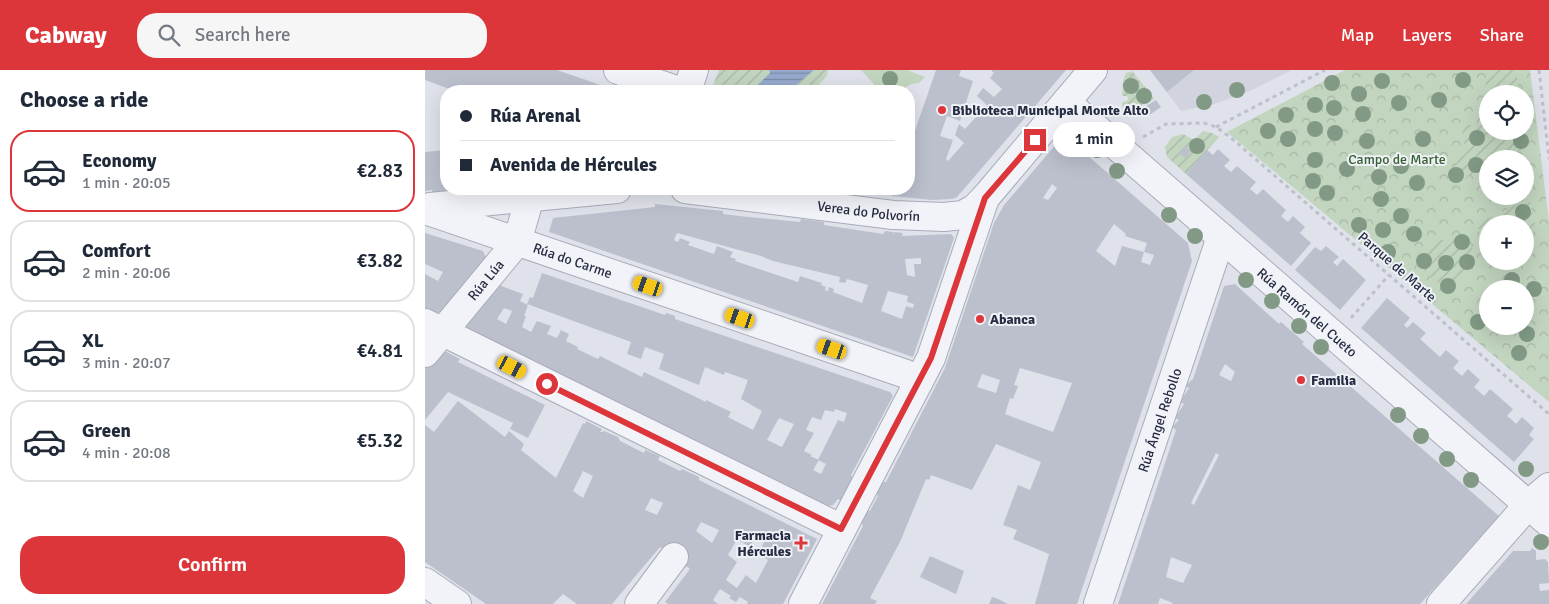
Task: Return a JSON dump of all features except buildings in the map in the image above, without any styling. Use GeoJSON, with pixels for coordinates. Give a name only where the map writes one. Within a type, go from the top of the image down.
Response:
{"type":"FeatureCollection","features":[{"type":"Feature","properties":{"kind":"street"},"geometry":{"type":"LineString","coordinates":[[618,70],[662,85]]}},
{"type":"Feature","properties":{"kind":"street"},"geometry":{"type":"LineString","coordinates":[[689,85],[694,70]]}},
{"type":"Feature","properties":{"kind":"street"},"geometry":{"type":"LineString","coordinates":[[803,604],[931,358],[985,198],[1093,70]]}},
{"type":"Feature","properties":{"kind":"street","name":"Rúa Ramón del Cueto"},"geometry":{"type":"LineString","coordinates":[[1067,102],[1549,523]]}},
{"type":"Feature","properties":{"kind":"street"},"geometry":{"type":"LineString","coordinates":[[425,208],[552,195]]}},
{"type":"Feature","properties":{"kind":"street","name":"Verea do Polvorín"},"geometry":{"type":"LineString","coordinates":[[733,195],[893,215],[944,217],[963,215],[975,208],[985,198]]}},
{"type":"Feature","properties":{"kind":"street","name":"Rúa Lúa"},"geometry":{"type":"LineString","coordinates":[[425,353],[434,328],[517,242],[530,197]]}},
{"type":"Feature","properties":{"kind":"street","name":"Rúa do Carme"},"geometry":{"type":"LineString","coordinates":[[425,208],[517,242],[906,374],[919,381]]}},
{"type":"Feature","properties":{"kind":"street","name":"Rúa Ángel Rebollo"},"geometry":{"type":"LineString","coordinates":[[1098,604],[1221,237]]}},
{"type":"Feature","properties":{"kind":"street"},"geometry":{"type":"LineString","coordinates":[[434,328],[841,529]]}},
{"type":"Feature","properties":{"kind":"street"},"geometry":{"type":"LineString","coordinates":[[1441,604],[1528,505],[1549,487]]}},
{"type":"Feature","properties":{"kind":"street"},"geometry":{"type":"LineString","coordinates":[[639,604],[675,558]]}},
{"type":"Feature","properties":{"kind":"street"},"geometry":{"type":"LineString","coordinates":[[425,582],[457,604]]}},
{"type":"Feature","properties":{"kind":"path"},"geometry":{"type":"LineString","coordinates":[[1121,149],[1166,124],[1204,122],[1216,127],[1325,70]]}},
{"type":"Feature","properties":{"kind":"path"},"geometry":{"type":"LineString","coordinates":[[1539,70],[1549,159]]}},
{"type":"Feature","properties":{"kind":"path","name":"Parque de Marte"},"geometry":{"type":"LineString","coordinates":[[1216,127],[1230,137],[1549,414]]}},
{"type":"Feature","properties":{"kind":"path"},"geometry":{"type":"LineString","coordinates":[[1335,336],[1389,275]]}},
{"type":"Feature","properties":{"kind":"shaded area"},"geometry":{"type":"Polygon","coordinates":[[[1150,70],[1292,70],[1252,90],[1215,104],[1181,111],[1150,70]]]}},
{"type":"Feature","properties":{"kind":"green space"},"geometry":{"type":"Polygon","coordinates":[[[719,70],[769,70],[770,73],[757,85],[713,85],[719,70]]]}},
{"type":"Feature","properties":{"kind":"green space"},"geometry":{"type":"Polygon","coordinates":[[[814,70],[828,70],[827,76],[819,85],[796,85],[814,70]]]}},
{"type":"Feature","properties":{"kind":"green space"},"geometry":{"type":"Polygon","coordinates":[[[861,70],[907,70],[925,77],[919,83],[909,85],[874,85],[861,70]]]}},
{"type":"Feature","properties":{"kind":"green space","name":"Campo de Marte"},"geometry":{"type":"Polygon","coordinates":[[[1345,70],[1530,70],[1532,85],[1479,85],[1479,140],[1534,140],[1534,102],[1549,222],[1549,402],[1227,132],[1345,70]]]}},
{"type":"Feature","properties":{"kind":"green space"},"geometry":{"type":"Polygon","coordinates":[[[1488,70],[1516,70],[1518,85],[1486,85],[1488,70]]]}},
{"type":"Feature","properties":{"kind":"green space"},"geometry":{"type":"Polygon","coordinates":[[[1132,71],[1154,98],[1153,100],[1143,102],[1141,110],[1127,110],[1122,106],[1122,102],[1127,101],[1128,98],[1127,96],[1122,96],[1123,81],[1126,73],[1132,71]]]}},
{"type":"Feature","properties":{"kind":"green space"},"geometry":{"type":"Polygon","coordinates":[[[1466,125],[1479,125],[1479,140],[1522,140],[1523,149],[1479,150],[1479,171],[1457,183],[1453,177],[1452,170],[1463,151],[1462,133],[1466,125]]]}},
{"type":"Feature","properties":{"kind":"green space"},"geometry":{"type":"Polygon","coordinates":[[[1203,131],[1219,137],[1186,174],[1167,157],[1165,147],[1172,137],[1183,134],[1194,140],[1203,131]]]}},
{"type":"Feature","properties":{"kind":"green space"},"geometry":{"type":"Polygon","coordinates":[[[1515,205],[1531,205],[1533,215],[1495,215],[1515,205]]]}},
{"type":"Feature","properties":{"kind":"green space"},"geometry":{"type":"Polygon","coordinates":[[[1461,236],[1471,245],[1475,256],[1469,263],[1465,278],[1456,287],[1449,287],[1437,282],[1426,273],[1417,254],[1433,240],[1445,240],[1461,236]]]}},
{"type":"Feature","properties":{"kind":"water"},"geometry":{"type":"Polygon","coordinates":[[[769,70],[814,70],[796,85],[757,85],[770,73],[769,70]]]}},
{"type":"Feature","properties":{"kind":"place","name":"Biblioteca Municipal Monte Alto"},"geometry":{"type":"Point","coordinates":[942,110]}},
{"type":"Feature","properties":{"kind":"place","name":"Abanca"},"geometry":{"type":"Point","coordinates":[980,319]}},
{"type":"Feature","properties":{"kind":"place","name":"Familia"},"geometry":{"type":"Point","coordinates":[1301,380]}},
{"type":"Feature","properties":{"kind":"place","name":"Farmacia Hércules"},"geometry":{"type":"Point","coordinates":[801,543]}},
{"type":"Feature","properties":{"kind":"route"},"geometry":{"type":"LineString","coordinates":[[547,384],[841,529],[931,358],[985,198],[1035,140]]}}]}
